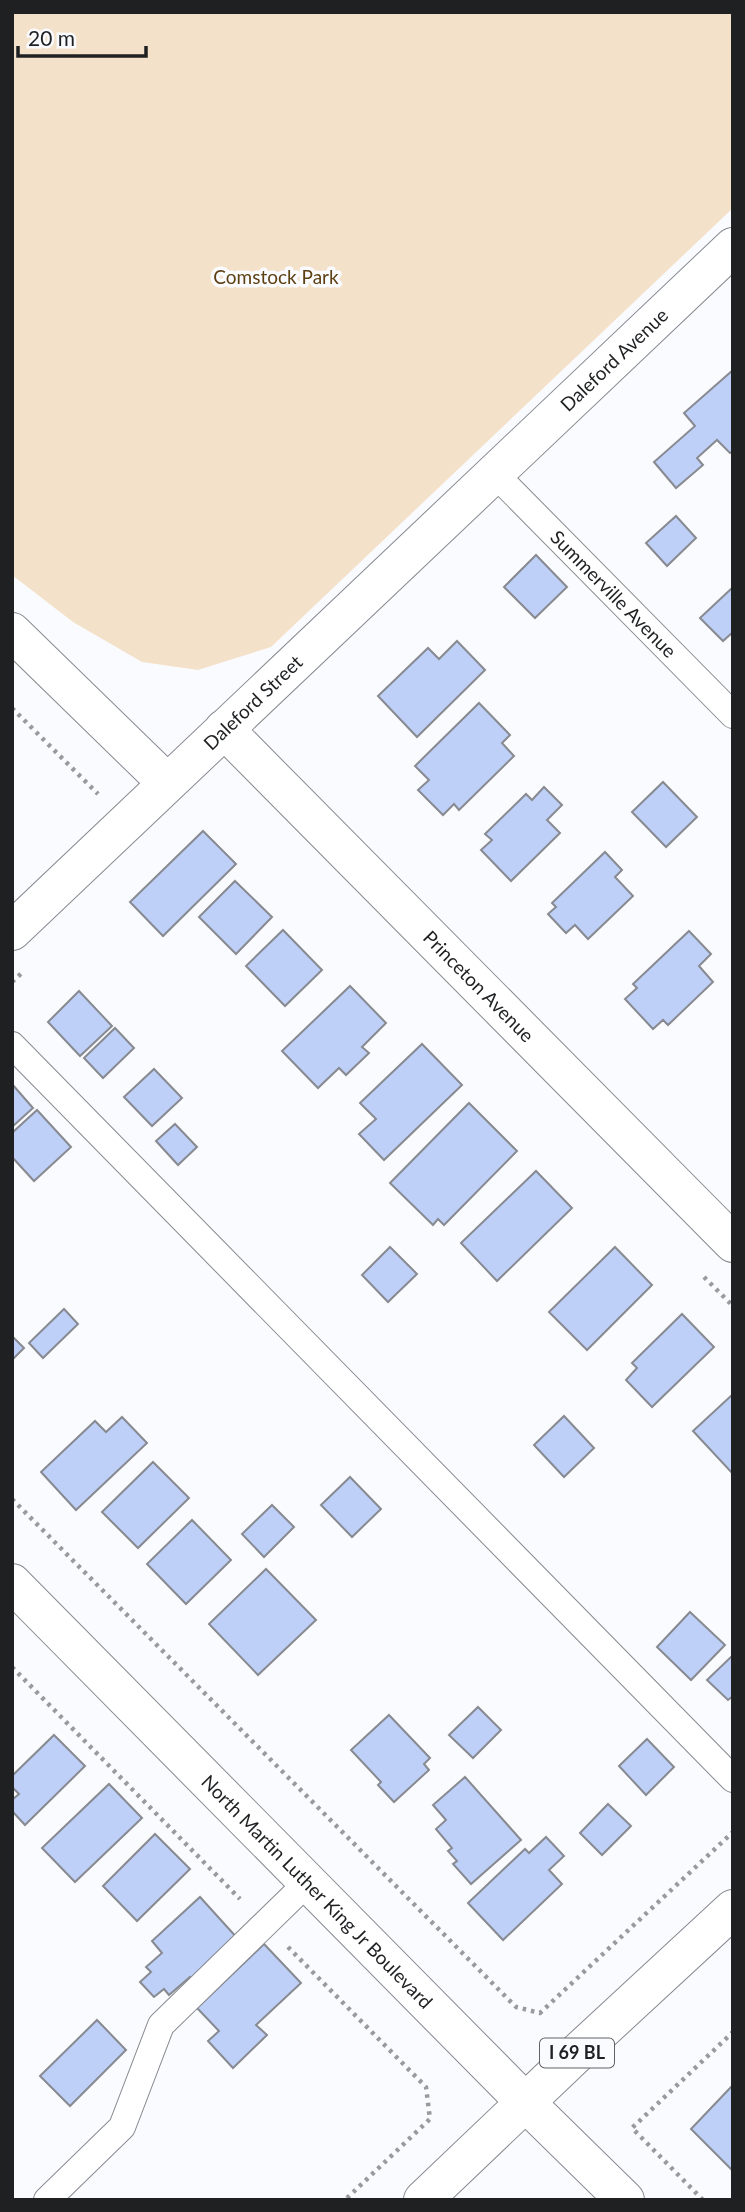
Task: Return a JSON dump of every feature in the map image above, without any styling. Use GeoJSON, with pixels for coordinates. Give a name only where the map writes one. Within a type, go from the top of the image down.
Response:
{"type":"FeatureCollection","features":[{"type":"Feature","properties":{"kind":"street","name":"Daleford Avenue"},"geometry":{"type":"LineString","coordinates":[[494,473],[733,247]]}},
{"type":"Feature","properties":{"kind":"street","name":"Daleford Street"},"geometry":{"type":"LineString","coordinates":[[12,932],[494,473]]}},
{"type":"Feature","properties":{"kind":"street"},"geometry":{"type":"LineString","coordinates":[[12,632],[167,783]]}},
{"type":"Feature","properties":{"kind":"street","name":"Princeton Avenue"},"geometry":{"type":"LineString","coordinates":[[223,729],[733,1243]]}},
{"type":"Feature","properties":{"kind":"street","name":"North Martin Luther King Jr Boulevard"},"geometry":{"type":"LineString","coordinates":[[12,1583],[625,2200]]}},
{"type":"Feature","properties":{"kind":"street","name":"I 69 BL"},"geometry":{"type":"LineString","coordinates":[[423,2200],[733,1909]]}},
{"type":"Feature","properties":{"kind":"lane","name":"Summerville Avenue"},"geometry":{"type":"LineString","coordinates":[[494,473],[733,715]]}},
{"type":"Feature","properties":{"kind":"lane"},"geometry":{"type":"LineString","coordinates":[[12,1045],[733,1779]]}},
{"type":"Feature","properties":{"kind":"lane"},"geometry":{"type":"LineString","coordinates":[[47,2200],[122,2127],[162,2025],[308,1882]]}},
{"type":"Feature","properties":{"kind":"path"},"geometry":{"type":"LineString","coordinates":[[12,708],[127,822]]}},
{"type":"Feature","properties":{"kind":"path"},"geometry":{"type":"LineString","coordinates":[[12,1499],[516,2007],[540,2013],[733,1832]]}},
{"type":"Feature","properties":{"kind":"path"},"geometry":{"type":"LineString","coordinates":[[703,2200],[632,2128],[733,2032]]}},
{"type":"Feature","properties":{"kind":"green space","name":"Comstock Park"},"geometry":{"type":"Polygon","coordinates":[[[12,12],[733,12],[733,208],[271,647],[198,670],[142,662],[73,622],[12,575],[12,12]]]}},
{"type":"Feature","properties":{"kind":"building"},"geometry":{"type":"Polygon","coordinates":[[[733,370],[733,451],[730,453],[717,440],[697,458],[703,465],[676,488],[654,462],[695,426],[684,413],[733,370]]]}},
{"type":"Feature","properties":{"kind":"building"},"geometry":{"type":"Polygon","coordinates":[[[676,516],[696,538],[667,566],[646,543],[676,516]]]}},
{"type":"Feature","properties":{"kind":"building"},"geometry":{"type":"Polygon","coordinates":[[[536,555],[567,587],[535,618],[504,587],[536,555]]]}},
{"type":"Feature","properties":{"kind":"building"},"geometry":{"type":"Polygon","coordinates":[[[732,588],[733,632],[723,641],[700,618],[732,588]]]}},
{"type":"Feature","properties":{"kind":"building"},"geometry":{"type":"Polygon","coordinates":[[[457,641],[485,670],[417,737],[378,696],[428,648],[439,659],[457,641]]]}},
{"type":"Feature","properties":{"kind":"building"},"geometry":{"type":"Polygon","coordinates":[[[479,703],[510,735],[502,743],[514,756],[459,810],[454,804],[443,815],[418,790],[429,780],[415,766],[479,703]]]}},
{"type":"Feature","properties":{"kind":"building"},"geometry":{"type":"Polygon","coordinates":[[[663,782],[697,817],[666,847],[632,812],[663,782]]]}},
{"type":"Feature","properties":{"kind":"building"},"geometry":{"type":"Polygon","coordinates":[[[544,787],[562,805],[547,820],[560,833],[511,881],[481,850],[492,840],[485,834],[526,794],[532,800],[544,787]]]}},
{"type":"Feature","properties":{"kind":"building"},"geometry":{"type":"Polygon","coordinates":[[[203,831],[236,864],[163,936],[130,902],[203,831]]]}},
{"type":"Feature","properties":{"kind":"building"},"geometry":{"type":"Polygon","coordinates":[[[605,852],[622,870],[615,877],[633,896],[588,939],[575,925],[566,933],[548,914],[556,907],[552,903],[605,852]]]}},
{"type":"Feature","properties":{"kind":"building"},"geometry":{"type":"Polygon","coordinates":[[[235,881],[272,917],[236,954],[199,917],[235,881]]]}},
{"type":"Feature","properties":{"kind":"building"},"geometry":{"type":"Polygon","coordinates":[[[283,930],[322,970],[285,1006],[246,966],[283,930]]]}},
{"type":"Feature","properties":{"kind":"building"},"geometry":{"type":"Polygon","coordinates":[[[689,931],[711,954],[699,966],[713,982],[668,1025],[663,1020],[653,1029],[625,999],[637,988],[633,984],[689,931]]]}},
{"type":"Feature","properties":{"kind":"building"},"geometry":{"type":"Polygon","coordinates":[[[350,986],[386,1023],[362,1047],[369,1053],[346,1075],[339,1068],[318,1088],[282,1051],[350,986]]]}},
{"type":"Feature","properties":{"kind":"building"},"geometry":{"type":"Polygon","coordinates":[[[79,991],[112,1026],[80,1056],[48,1022],[79,991]]]}},
{"type":"Feature","properties":{"kind":"building"},"geometry":{"type":"Polygon","coordinates":[[[115,1028],[134,1048],[103,1078],[84,1058],[115,1028]]]}},
{"type":"Feature","properties":{"kind":"building"},"geometry":{"type":"Polygon","coordinates":[[[422,1044],[462,1085],[384,1160],[359,1134],[376,1119],[360,1103],[422,1044]]]}},
{"type":"Feature","properties":{"kind":"building"},"geometry":{"type":"Polygon","coordinates":[[[154,1069],[182,1098],[152,1126],[124,1097],[154,1069]]]}},
{"type":"Feature","properties":{"kind":"building"},"geometry":{"type":"Polygon","coordinates":[[[12,1084],[33,1108],[12,1127],[12,1084]]]}},
{"type":"Feature","properties":{"kind":"building"},"geometry":{"type":"Polygon","coordinates":[[[469,1103],[517,1151],[444,1225],[438,1219],[433,1225],[390,1183],[469,1103]]]}},
{"type":"Feature","properties":{"kind":"building"},"geometry":{"type":"Polygon","coordinates":[[[37,1110],[71,1147],[34,1181],[12,1157],[12,1133],[37,1110]]]}},
{"type":"Feature","properties":{"kind":"building"},"geometry":{"type":"Polygon","coordinates":[[[175,1124],[197,1147],[178,1165],[156,1141],[175,1124]]]}},
{"type":"Feature","properties":{"kind":"building"},"geometry":{"type":"Polygon","coordinates":[[[536,1171],[572,1208],[497,1281],[461,1243],[536,1171]]]}},
{"type":"Feature","properties":{"kind":"building"},"geometry":{"type":"Polygon","coordinates":[[[390,1247],[417,1274],[388,1302],[362,1275],[390,1247]]]}},
{"type":"Feature","properties":{"kind":"building"},"geometry":{"type":"Polygon","coordinates":[[[615,1247],[652,1285],[587,1350],[549,1312],[615,1247]]]}},
{"type":"Feature","properties":{"kind":"building"},"geometry":{"type":"Polygon","coordinates":[[[64,1309],[78,1324],[43,1358],[29,1343],[64,1309]]]}},
{"type":"Feature","properties":{"kind":"building"},"geometry":{"type":"Polygon","coordinates":[[[682,1314],[714,1347],[652,1407],[626,1380],[637,1368],[632,1363],[682,1314]]]}},
{"type":"Feature","properties":{"kind":"building"},"geometry":{"type":"Polygon","coordinates":[[[12,1336],[24,1348],[12,1360],[12,1336]]]}},
{"type":"Feature","properties":{"kind":"building"},"geometry":{"type":"Polygon","coordinates":[[[733,1394],[733,1474],[693,1431],[733,1394]]]}},
{"type":"Feature","properties":{"kind":"building"},"geometry":{"type":"Polygon","coordinates":[[[564,1416],[594,1448],[564,1477],[534,1445],[564,1416]]]}},
{"type":"Feature","properties":{"kind":"building"},"geometry":{"type":"Polygon","coordinates":[[[122,1417],[147,1443],[76,1510],[41,1472],[95,1421],[106,1432],[122,1417]]]}},
{"type":"Feature","properties":{"kind":"building"},"geometry":{"type":"Polygon","coordinates":[[[153,1462],[189,1498],[138,1548],[102,1512],[153,1462]]]}},
{"type":"Feature","properties":{"kind":"building"},"geometry":{"type":"Polygon","coordinates":[[[350,1477],[381,1509],[352,1537],[321,1505],[350,1477]]]}},
{"type":"Feature","properties":{"kind":"building"},"geometry":{"type":"Polygon","coordinates":[[[272,1505],[294,1527],[264,1557],[242,1534],[272,1505]]]}},
{"type":"Feature","properties":{"kind":"building"},"geometry":{"type":"Polygon","coordinates":[[[192,1520],[231,1560],[186,1604],[147,1564],[192,1520]]]}},
{"type":"Feature","properties":{"kind":"building"},"geometry":{"type":"Polygon","coordinates":[[[266,1569],[316,1620],[258,1675],[209,1624],[266,1569]]]}},
{"type":"Feature","properties":{"kind":"building"},"geometry":{"type":"Polygon","coordinates":[[[690,1612],[725,1645],[691,1680],[657,1647],[690,1612]]]}},
{"type":"Feature","properties":{"kind":"building"},"geometry":{"type":"Polygon","coordinates":[[[733,1655],[733,1696],[728,1700],[707,1680],[733,1655]]]}},
{"type":"Feature","properties":{"kind":"building"},"geometry":{"type":"Polygon","coordinates":[[[478,1707],[501,1730],[473,1758],[449,1735],[478,1707]]]}},
{"type":"Feature","properties":{"kind":"building"},"geometry":{"type":"Polygon","coordinates":[[[389,1715],[430,1758],[424,1764],[429,1770],[394,1802],[378,1785],[381,1782],[351,1750],[389,1715]]]}},
{"type":"Feature","properties":{"kind":"building"},"geometry":{"type":"Polygon","coordinates":[[[54,1735],[85,1766],[25,1825],[12,1811],[12,1800],[19,1794],[12,1787],[12,1776],[54,1735]]]}},
{"type":"Feature","properties":{"kind":"building"},"geometry":{"type":"Polygon","coordinates":[[[647,1739],[674,1767],[646,1795],[619,1766],[647,1739]]]}},
{"type":"Feature","properties":{"kind":"building"},"geometry":{"type":"Polygon","coordinates":[[[465,1777],[521,1840],[471,1884],[453,1864],[457,1861],[448,1851],[452,1848],[436,1829],[446,1820],[433,1805],[465,1777]]]}},
{"type":"Feature","properties":{"kind":"building"},"geometry":{"type":"Polygon","coordinates":[[[109,1784],[142,1818],[75,1882],[42,1848],[109,1784]]]}},
{"type":"Feature","properties":{"kind":"building"},"geometry":{"type":"Polygon","coordinates":[[[608,1804],[631,1826],[602,1855],[580,1833],[608,1804]]]}},
{"type":"Feature","properties":{"kind":"building"},"geometry":{"type":"Polygon","coordinates":[[[155,1834],[190,1869],[137,1921],[103,1886],[155,1834]]]}},
{"type":"Feature","properties":{"kind":"building"},"geometry":{"type":"Polygon","coordinates":[[[546,1837],[564,1856],[549,1870],[562,1884],[503,1940],[468,1903],[525,1849],[529,1853],[546,1837]]]}},
{"type":"Feature","properties":{"kind":"building"},"geometry":{"type":"Polygon","coordinates":[[[200,1897],[239,1940],[194,1982],[190,1977],[169,1995],[164,1989],[154,1997],[140,1982],[151,1972],[146,1967],[162,1953],[152,1941],[200,1897]]]}},
{"type":"Feature","properties":{"kind":"building"},"geometry":{"type":"Polygon","coordinates":[[[264,1944],[301,1983],[256,2025],[267,2035],[233,2068],[208,2041],[219,2031],[197,2008],[264,1944]]]}},
{"type":"Feature","properties":{"kind":"building"},"geometry":{"type":"Polygon","coordinates":[[[97,2020],[126,2050],[70,2106],[40,2076],[97,2020]]]}},
{"type":"Feature","properties":{"kind":"building"},"geometry":{"type":"Polygon","coordinates":[[[733,2087],[733,2171],[691,2129],[733,2087]]]}}]}
